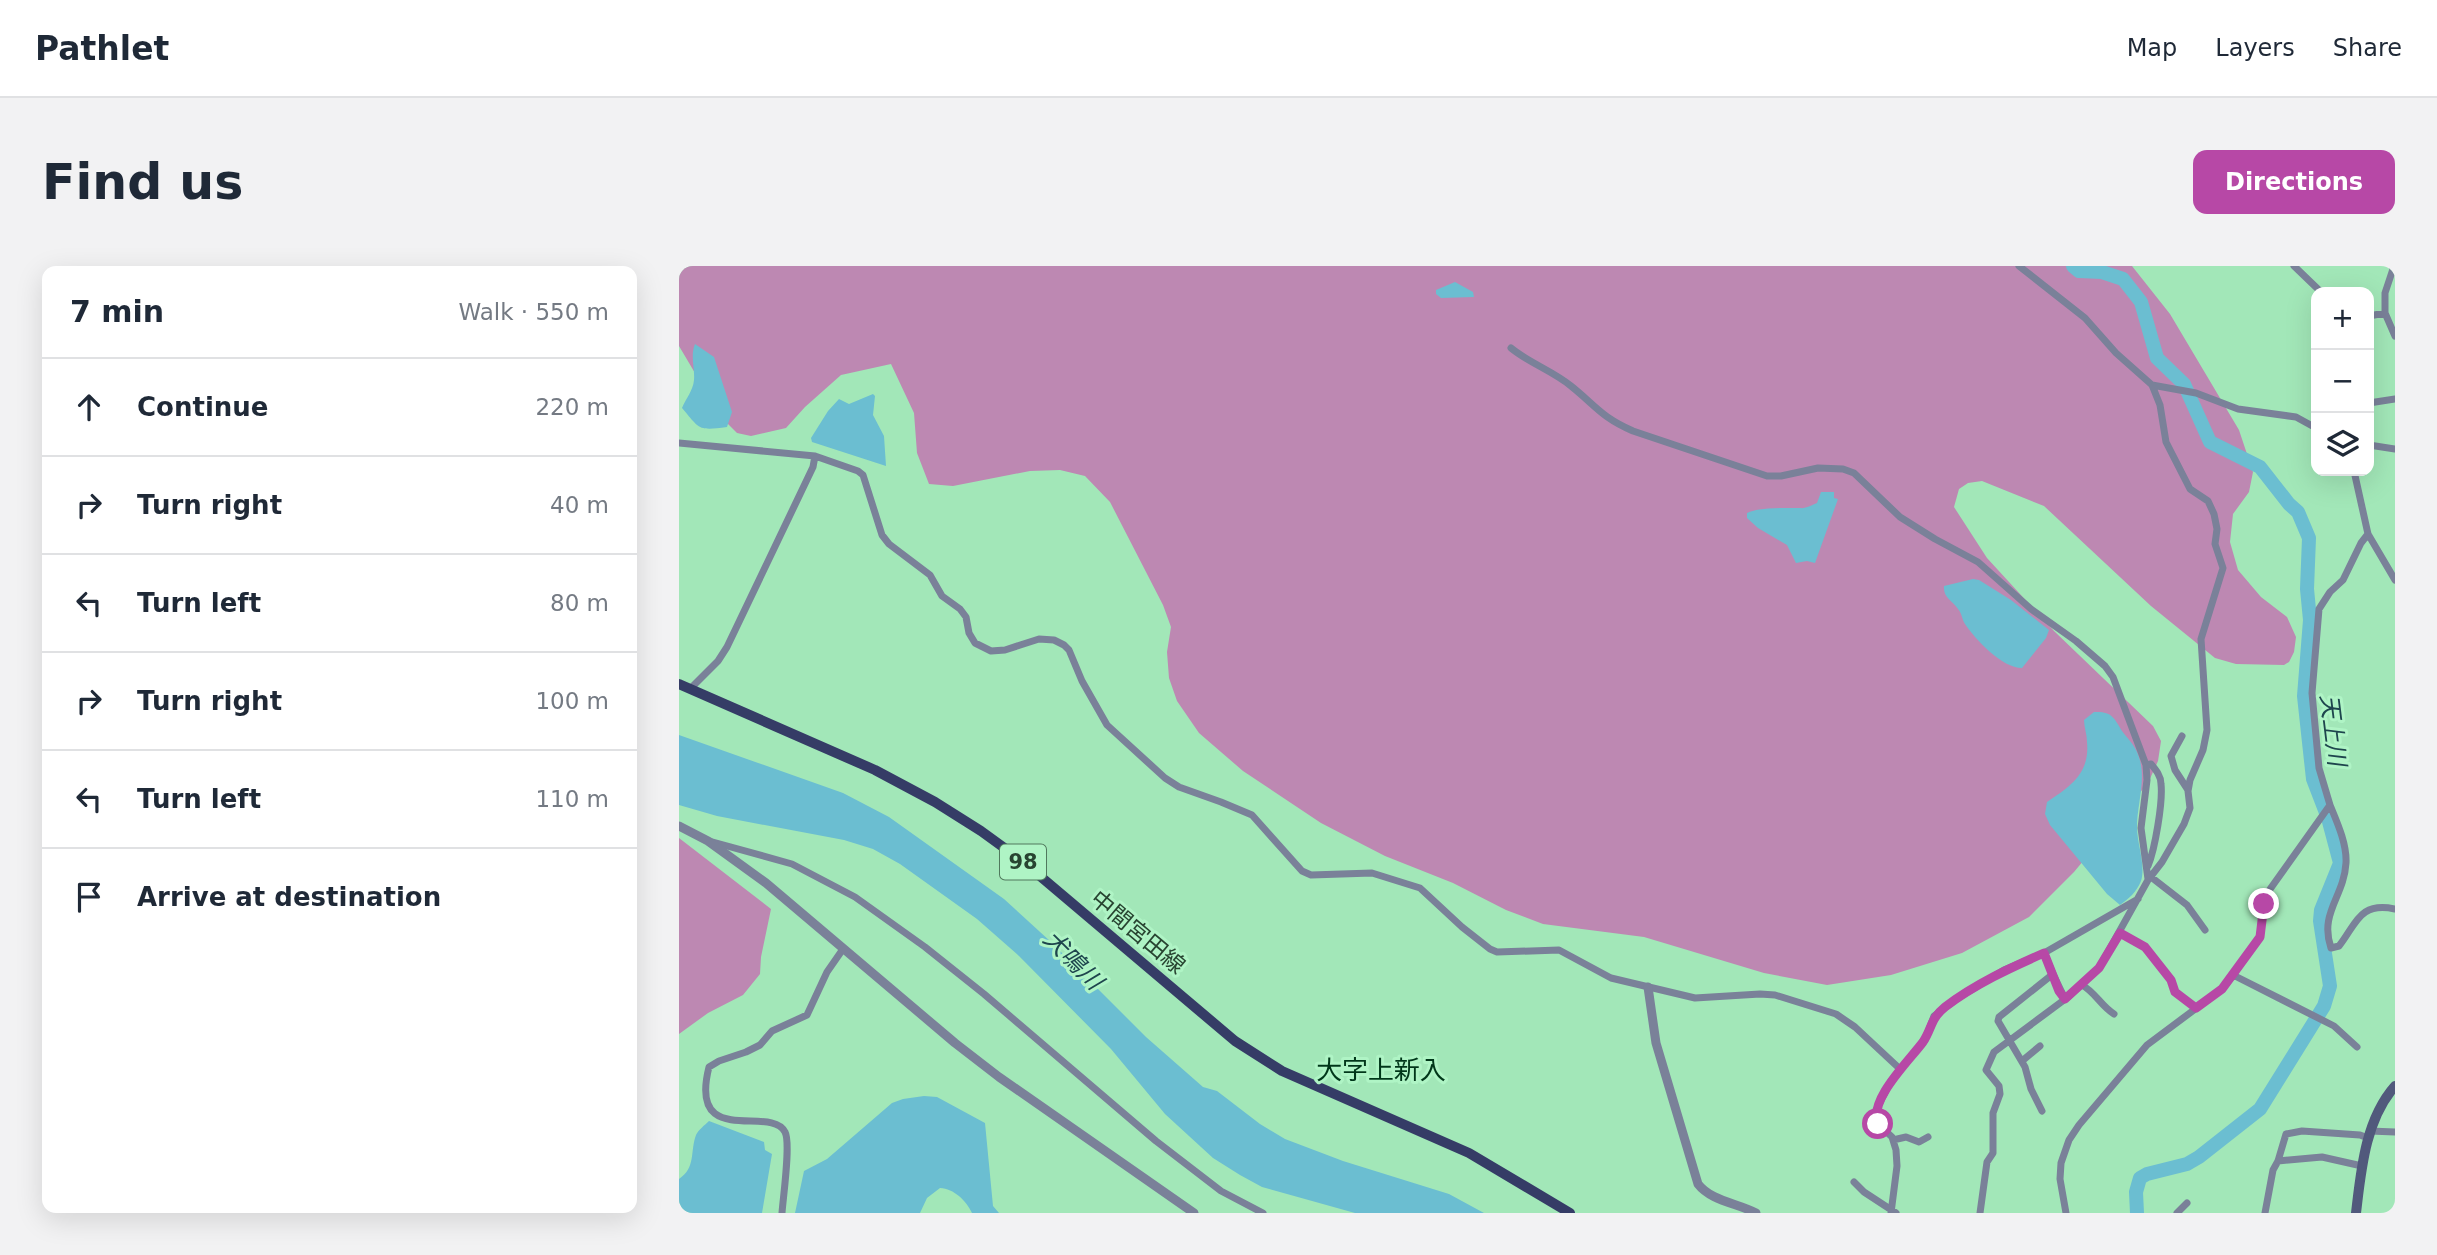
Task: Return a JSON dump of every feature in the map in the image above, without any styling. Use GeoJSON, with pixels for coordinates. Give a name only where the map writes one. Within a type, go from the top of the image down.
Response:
{"type":"FeatureCollection","features":[{"type":"Feature","properties":{"kind":"main road","name":"中間宮田線"},"geometry":{"type":"LineString","coordinates":[[679,684],[875,770],[935,802],[1021,860],[1235,1041],[1282,1071],[1469,1153],[1570,1213]]}},
{"type":"Feature","properties":{"kind":"main road"},"geometry":{"type":"LineString","coordinates":[[2356,1213],[2369,1134],[2395,1086]]}},
{"type":"Feature","properties":{"kind":"street"},"geometry":{"type":"LineString","coordinates":[[2019,266],[2085,318],[2116,353],[2153,385],[2160,405],[2166,442],[2190,489],[2208,501],[2214,514],[2217,529],[2215,544],[2223,568],[2201,639],[2207,730],[2203,750],[2188,791]]}},
{"type":"Feature","properties":{"kind":"street"},"geometry":{"type":"LineString","coordinates":[[2294,266],[2316,287]]}},
{"type":"Feature","properties":{"kind":"street"},"geometry":{"type":"LineString","coordinates":[[2394,266],[2385,293],[2385,313],[2395,336]]}},
{"type":"Feature","properties":{"kind":"street"},"geometry":{"type":"LineString","coordinates":[[2374,315],[2385,313]]}},
{"type":"Feature","properties":{"kind":"street"},"geometry":{"type":"LineString","coordinates":[[1511,348],[1570,385],[1611,422],[1633,431],[1767,476],[1781,476],[1818,468],[1843,469],[1854,473],[1901,516],[1977,562],[2031,609],[2076,641],[2105,666],[2113,677],[2146,765],[2147,780],[2141,828],[2149,878],[2187,905],[2204,930]]}},
{"type":"Feature","properties":{"kind":"street"},"geometry":{"type":"LineString","coordinates":[[2153,385],[2196,393],[2238,409],[2296,417],[2311,425]]}},
{"type":"Feature","properties":{"kind":"street"},"geometry":{"type":"LineString","coordinates":[[2374,402],[2395,398]]}},
{"type":"Feature","properties":{"kind":"street"},"geometry":{"type":"LineString","coordinates":[[680,445],[815,456],[858,471],[863,475],[882,535],[889,544],[930,575],[942,596],[967,617],[969,633],[975,643],[991,651],[1005,650],[1039,639],[1054,640],[1064,645],[1107,725],[1178,788],[1252,815],[1302,871],[1311,875],[1363,872],[1420,888],[1461,927],[1490,949],[1497,951],[1559,950],[1611,978],[1695,998],[1775,995],[1836,1014],[1855,1027],[1900,1069]]}},
{"type":"Feature","properties":{"kind":"street"},"geometry":{"type":"LineString","coordinates":[[2374,446],[2395,449]]}},
{"type":"Feature","properties":{"kind":"street"},"geometry":{"type":"LineString","coordinates":[[690,689],[727,647],[813,467],[815,456]]}},
{"type":"Feature","properties":{"kind":"street"},"geometry":{"type":"LineString","coordinates":[[2355,476],[2368,534],[2395,580]]}},
{"type":"Feature","properties":{"kind":"street"},"geometry":{"type":"LineString","coordinates":[[2368,534],[2343,580],[2330,592],[2319,609],[2312,693],[2319,768],[2347,861],[2341,888],[2328,914],[2327,936],[2332,948],[2339,946],[2354,921],[2366,912],[2376,908],[2395,909]]}},
{"type":"Feature","properties":{"kind":"street"},"geometry":{"type":"LineString","coordinates":[[1980,1213],[1987,1162],[1993,1153],[1993,1113],[2000,1094],[1999,1086],[1986,1070],[1994,1052],[2065,999],[2099,968],[2149,878],[2162,862],[2190,808],[2188,791],[2175,770],[2171,756],[2182,736]]}},
{"type":"Feature","properties":{"kind":"street"},"geometry":{"type":"LineString","coordinates":[[2146,765],[2151,764],[2156,769],[2162,785],[2153,854],[2147,867]]}},
{"type":"Feature","properties":{"kind":"street"},"geometry":{"type":"LineString","coordinates":[[2066,1213],[2060,1179],[2061,1163],[2069,1140],[2137,1055],[2169,1027],[2222,989],[2233,975],[2260,937],[2268,892],[2330,804]]}},
{"type":"Feature","properties":{"kind":"street"},"geometry":{"type":"LineString","coordinates":[[679,826],[708,841],[766,883],[999,1077],[1194,1213]]}},
{"type":"Feature","properties":{"kind":"street"},"geometry":{"type":"LineString","coordinates":[[708,841],[792,864],[855,897],[925,947],[984,994],[1156,1141],[1221,1191],[1263,1213]]}},
{"type":"Feature","properties":{"kind":"street"},"geometry":{"type":"LineString","coordinates":[[1854,1182],[1893,1212],[1897,1166],[1893,1140],[1878,1124],[1875,1116],[1891,1081],[1925,1040],[1934,1016],[2004,970],[2044,953],[2138,900]]}},
{"type":"Feature","properties":{"kind":"street"},"geometry":{"type":"LineString","coordinates":[[2120,933],[2145,947],[2171,980],[2175,992],[2196,1008]]}},
{"type":"Feature","properties":{"kind":"street"},"geometry":{"type":"LineString","coordinates":[[782,1213],[787,1135],[775,1124],[737,1120],[714,1112],[707,1105],[705,1094],[709,1067],[746,1052],[759,1045],[772,1031],[807,1015],[827,972],[843,949]]}},
{"type":"Feature","properties":{"kind":"street"},"geometry":{"type":"LineString","coordinates":[[2044,953],[2065,999]]}},
{"type":"Feature","properties":{"kind":"street"},"geometry":{"type":"LineString","coordinates":[[2042,1111],[2022,1061],[1998,1021],[1999,1017],[2053,974]]}},
{"type":"Feature","properties":{"kind":"street"},"geometry":{"type":"LineString","coordinates":[[2233,975],[2335,1026],[2357,1047]]}},
{"type":"Feature","properties":{"kind":"street"},"geometry":{"type":"LineString","coordinates":[[2082,985],[2091,990],[2104,1008],[2114,1014]]}},
{"type":"Feature","properties":{"kind":"street"},"geometry":{"type":"LineString","coordinates":[[1648,987],[1656,1043],[1697,1184],[1705,1193],[1738,1203],[1756,1213]]}},
{"type":"Feature","properties":{"kind":"street"},"geometry":{"type":"LineString","coordinates":[[2022,1061],[2040,1046]]}},
{"type":"Feature","properties":{"kind":"street"},"geometry":{"type":"LineString","coordinates":[[2265,1213],[2273,1170],[2286,1134],[2296,1132],[2360,1135],[2395,1132]]}},
{"type":"Feature","properties":{"kind":"street"},"geometry":{"type":"LineString","coordinates":[[1893,1140],[1906,1136],[1919,1142],[1928,1137]]}},
{"type":"Feature","properties":{"kind":"street"},"geometry":{"type":"LineString","coordinates":[[2278,1161],[2322,1157],[2362,1166]]}},
{"type":"Feature","properties":{"kind":"street"},"geometry":{"type":"LineString","coordinates":[[2177,1213],[2187,1203]]}},
{"type":"Feature","properties":{"kind":"shaded area"},"geometry":{"type":"Polygon","coordinates":[[[679,266],[2132,266],[2170,314],[2239,430],[2253,472],[2249,492],[2233,514],[2230,542],[2238,570],[2261,597],[2287,617],[2296,637],[2294,652],[2289,662],[2284,665],[2236,664],[2215,658],[2151,606],[2044,506],[1982,481],[1968,483],[1959,489],[1954,507],[1987,558],[2054,631],[2153,726],[2161,741],[2158,761],[2148,783],[2074,872],[2029,917],[1962,953],[1891,975],[1827,985],[1764,973],[1644,937],[1543,924],[1385,856],[1321,823],[1243,771],[1199,733],[1177,701],[1169,678],[1167,652],[1171,627],[1163,605],[1110,502],[1085,476],[1060,470],[1030,471],[953,486],[929,484],[917,453],[914,413],[891,364],[841,375],[786,428],[751,436],[737,433],[721,417],[679,346],[679,266]]]}},
{"type":"Feature","properties":{"kind":"shaded area"},"geometry":{"type":"Polygon","coordinates":[[[679,838],[771,909],[760,974],[743,995],[708,1013],[679,1034],[679,838]]]}},
{"type":"Feature","properties":{"kind":"water"},"geometry":{"type":"Polygon","coordinates":[[[1455,282],[1473,292],[1474,297],[1441,298],[1436,294],[1436,290],[1455,282]]]}},
{"type":"Feature","properties":{"kind":"water"},"geometry":{"type":"Polygon","coordinates":[[[695,344],[714,357],[732,412],[727,427],[700,427],[682,408],[693,384],[695,344]]]}},
{"type":"Feature","properties":{"kind":"water"},"geometry":{"type":"Polygon","coordinates":[[[873,394],[873,415],[884,436],[886,466],[812,442],[811,438],[839,399],[849,404],[873,394]]]}},
{"type":"Feature","properties":{"kind":"water"},"geometry":{"type":"Polygon","coordinates":[[[1821,492],[1834,492],[1834,498],[1838,499],[1815,563],[1796,563],[1787,545],[1758,528],[1747,518],[1747,513],[1759,510],[1809,507],[1817,503],[1821,492]]]}},
{"type":"Feature","properties":{"kind":"water"},"geometry":{"type":"Polygon","coordinates":[[[1973,579],[2011,600],[2049,630],[2046,638],[2022,668],[2006,663],[1983,645],[1946,596],[1944,586],[1973,579]]]}},
{"type":"Feature","properties":{"kind":"water"},"geometry":{"type":"Polygon","coordinates":[[[2094,712],[2108,714],[2114,719],[2135,749],[2142,770],[2137,827],[2142,875],[2135,892],[2120,905],[2107,894],[2050,825],[2045,814],[2047,802],[2071,784],[2082,770],[2087,753],[2084,720],[2094,712]]]}},
{"type":"Feature","properties":{"kind":"water"},"geometry":{"type":"Polygon","coordinates":[[[679,735],[843,793],[889,817],[1004,899],[1146,1037],[1203,1087],[1217,1091],[1260,1124],[1285,1139],[1343,1161],[1449,1194],[1484,1213],[1355,1213],[1262,1187],[1240,1175],[1213,1158],[1165,1114],[1111,1049],[1019,956],[977,919],[900,864],[873,849],[844,840],[717,816],[679,805],[679,735]]]}},
{"type":"Feature","properties":{"kind":"water"},"geometry":{"type":"Polygon","coordinates":[[[924,1096],[937,1097],[985,1123],[993,1206],[999,1213],[972,1213],[959,1196],[940,1188],[927,1198],[920,1213],[795,1213],[804,1171],[827,1159],[892,1103],[924,1096]]]}},
{"type":"Feature","properties":{"kind":"water"},"geometry":{"type":"Polygon","coordinates":[[[709,1121],[764,1142],[765,1150],[772,1154],[762,1213],[679,1213],[679,1179],[688,1170],[697,1133],[709,1121]]]}},
{"type":"Feature","properties":{"kind":"waterway","name":"天上川"},"geometry":{"type":"LineString","coordinates":[[2073,266],[2079,271],[2102,272],[2123,279],[2141,302],[2157,358],[2184,384],[2210,442],[2260,467],[2298,512],[2309,538],[2307,589],[2310,620],[2304,696],[2313,779],[2328,818],[2340,863],[2321,910],[2320,921],[2330,986],[2324,1006],[2260,1109],[2187,1164],[2140,1178],[2136,1192],[2137,1213]]}},
{"type":"Feature","properties":{"kind":"district","name":"大字上新入"},"geometry":{"type":"Point","coordinates":[1381,1070]}},
{"type":"Feature","properties":{"kind":"route"},"geometry":{"type":"LineString","coordinates":[[1878,1124],[1876,1110],[1891,1081],[1925,1040],[1934,1016],[2004,970],[2044,953],[2059,991],[2065,999],[2099,968],[2120,933],[2145,947],[2171,980],[2175,992],[2196,1008],[2222,989],[2260,937],[2264,904]]}},
{"type":"Feature","properties":{"kind":"water label","name":"犬鳴川"},"geometry":{"type":"Point","coordinates":[1073,960]}}]}
